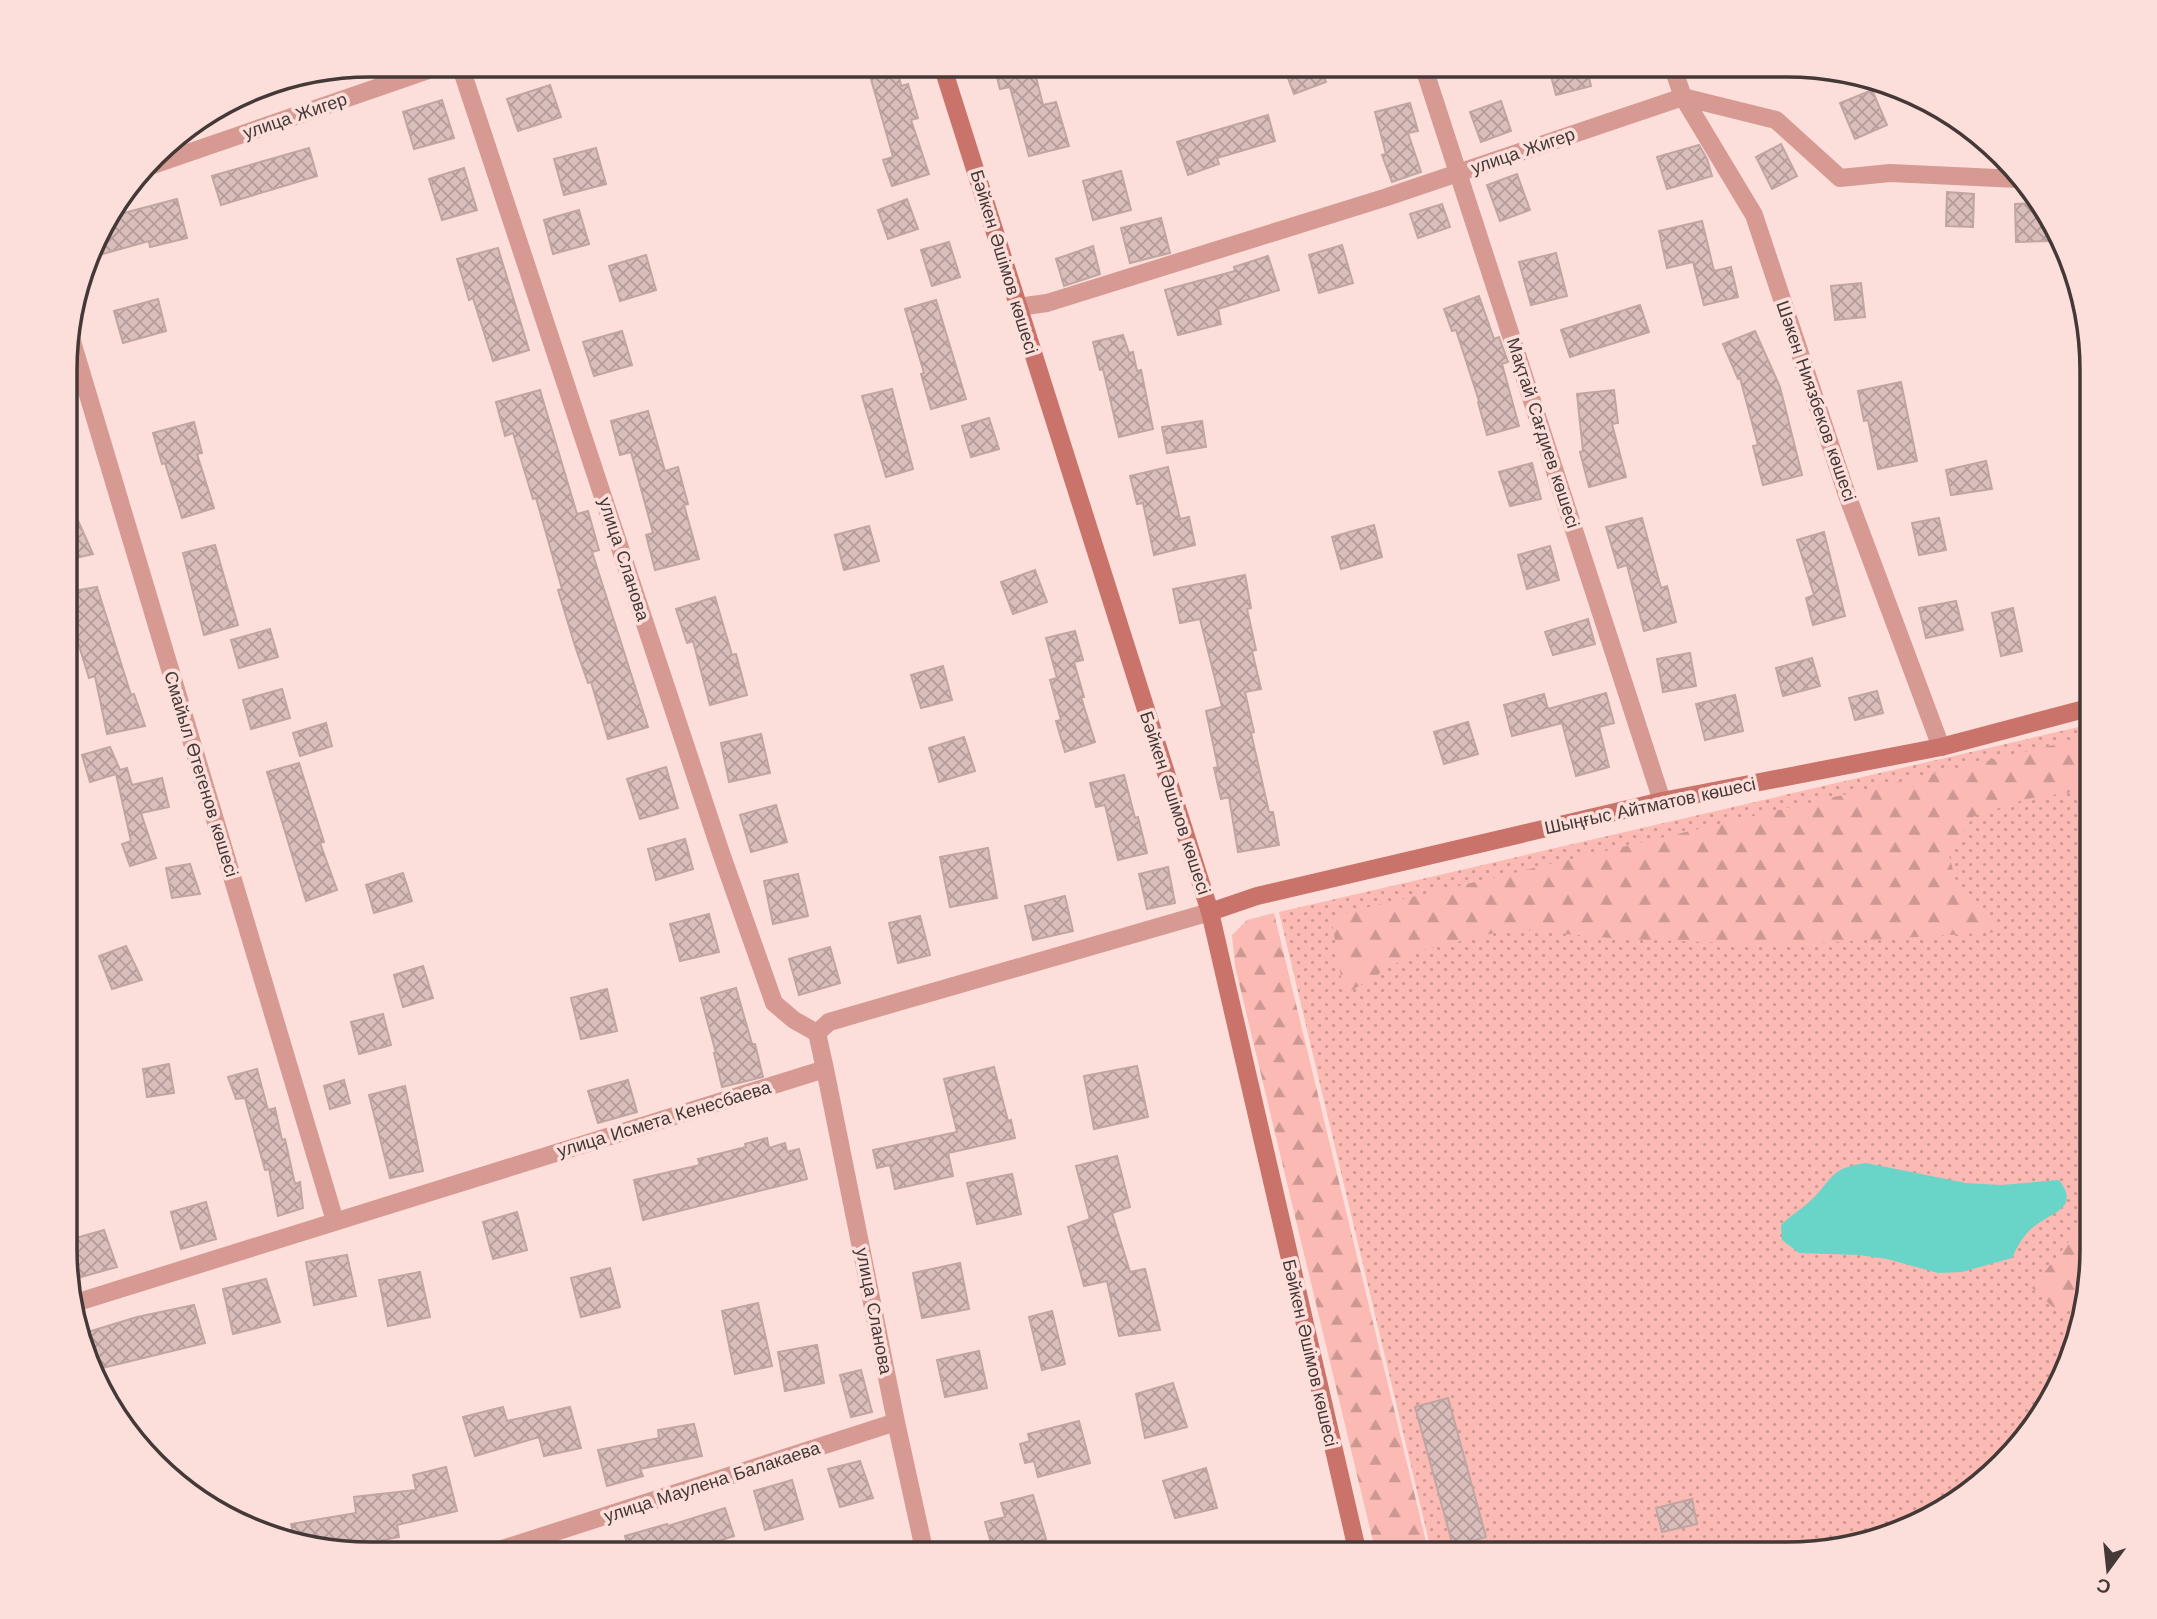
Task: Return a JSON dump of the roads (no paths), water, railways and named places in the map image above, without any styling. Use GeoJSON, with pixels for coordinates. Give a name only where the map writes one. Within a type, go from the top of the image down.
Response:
{"type":"FeatureCollection","features":[{"type":"Feature","properties":{"kind":"main road","name":"Бәйкен Әшімов көшесі"},"geometry":{"type":"LineString","coordinates":[[946,77],[1210,912],[1355,1542]]}},
{"type":"Feature","properties":{"kind":"main road","name":"Шыңғыс Айтматов көшесі"},"geometry":{"type":"LineString","coordinates":[[1210,912],[1257,896],[1662,800],[1941,747],[2080,710]]}},
{"type":"Feature","properties":{"kind":"street","name":"улица Жигер"},"geometry":{"type":"LineString","coordinates":[[166,161],[408,77]]}},
{"type":"Feature","properties":{"kind":"street","name":"улица Сланова"},"geometry":{"type":"LineString","coordinates":[[464,77],[721,853],[774,1003],[794,1020],[817,1033]]}},
{"type":"Feature","properties":{"kind":"street","name":"Мақтай Сағдиев көшесі"},"geometry":{"type":"LineString","coordinates":[[1427,77],[1662,800]]}},
{"type":"Feature","properties":{"kind":"street","name":"Шәкен Ниязбеков көшесі"},"geometry":{"type":"LineString","coordinates":[[1676,77],[1683,97],[1754,215],[1847,495],[1941,747]]}},
{"type":"Feature","properties":{"kind":"street","name":"улица Жигер"},"geometry":{"type":"LineString","coordinates":[[1018,307],[1047,303],[1384,198],[1683,97]]}},
{"type":"Feature","properties":{"kind":"street"},"geometry":{"type":"LineString","coordinates":[[1683,97],[1776,120],[1839,178],[1890,173],[2008,179]]}},
{"type":"Feature","properties":{"kind":"street","name":"Смайыл Өтегенов көшесі"},"geometry":{"type":"LineString","coordinates":[[78,359],[335,1221]]}},
{"type":"Feature","properties":{"kind":"street"},"geometry":{"type":"LineString","coordinates":[[825,1069],[817,1033],[830,1022],[1210,912]]}},
{"type":"Feature","properties":{"kind":"street","name":"улица Сланова"},"geometry":{"type":"LineString","coordinates":[[825,1069],[922,1542]]}},
{"type":"Feature","properties":{"kind":"street","name":"улица Исмета Кенесбаева"},"geometry":{"type":"LineString","coordinates":[[82,1301],[825,1069]]}},
{"type":"Feature","properties":{"kind":"street","name":"улица Маулена Балакаева"},"geometry":{"type":"LineString","coordinates":[[524,1542],[896,1422]]}},
{"type":"Feature","properties":{"kind":"water"},"geometry":{"type":"Polygon","coordinates":[[[1866,1163],[1966,1183],[2001,1185],[2059,1180],[2065,1189],[2066,1203],[2028,1232],[2012,1258],[1962,1272],[1938,1273],[1887,1259],[1859,1255],[1799,1253],[1782,1240],[1781,1225],[1808,1203],[1837,1172],[1866,1163]]]}}]}
